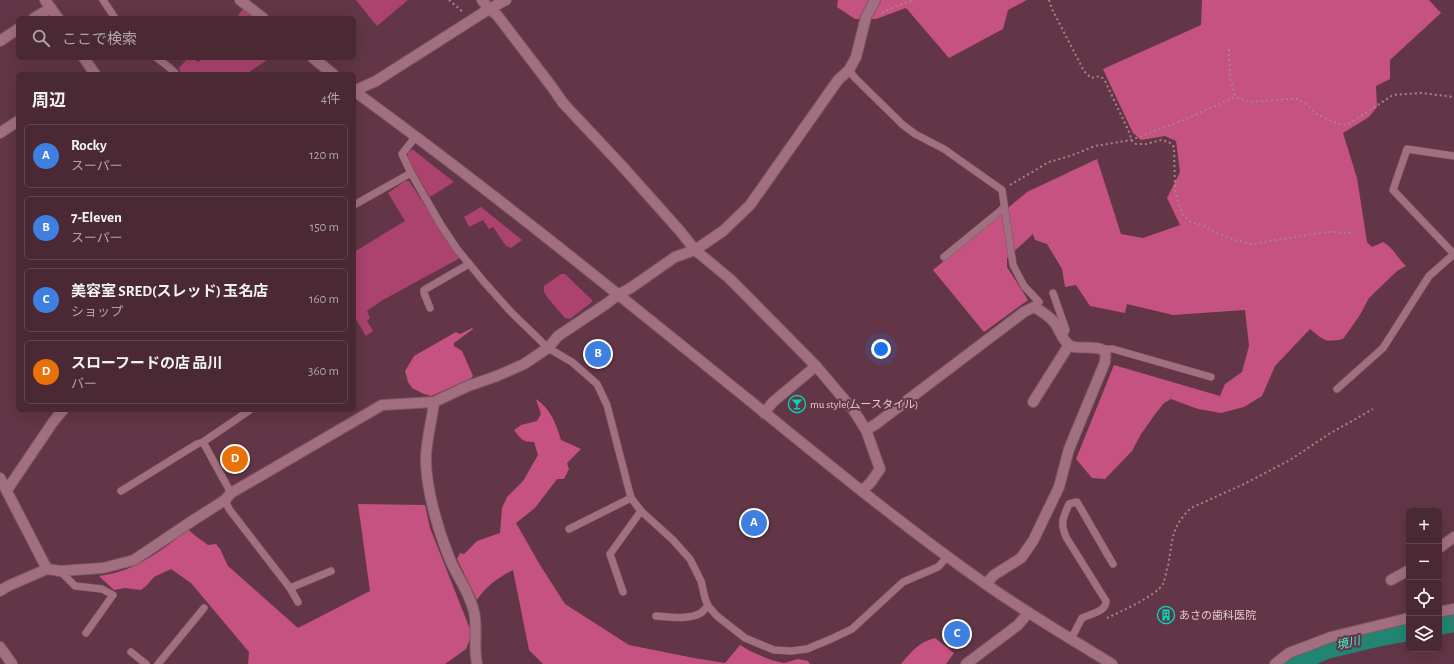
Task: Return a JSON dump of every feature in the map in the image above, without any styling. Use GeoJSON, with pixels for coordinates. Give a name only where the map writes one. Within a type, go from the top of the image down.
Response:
{"type":"FeatureCollection","features":[{"type":"Feature","properties":{"kind":"street"},"geometry":{"type":"LineString","coordinates":[[240,0],[260,16]]}},
{"type":"Feature","properties":{"kind":"street"},"geometry":{"type":"LineString","coordinates":[[482,0],[489,9],[497,15],[563,103],[680,231],[695,250],[730,279],[816,366],[854,411],[866,430],[880,469],[871,482],[862,491]]}},
{"type":"Feature","properties":{"kind":"street"},"geometry":{"type":"LineString","coordinates":[[356,90],[376,81],[489,9],[506,0]]}},
{"type":"Feature","properties":{"kind":"street"},"geometry":{"type":"LineString","coordinates":[[0,591],[47,569],[60,571],[103,568],[134,560],[228,496],[382,405],[434,402],[468,386],[524,364],[548,348],[558,336],[675,257],[695,250],[723,231],[750,204],[838,80],[849,70],[856,57],[866,17],[874,0]]}},
{"type":"Feature","properties":{"kind":"street"},"geometry":{"type":"LineString","coordinates":[[36,16],[48,4],[57,16]]}},
{"type":"Feature","properties":{"kind":"street"},"geometry":{"type":"LineString","coordinates":[[0,41],[16,30]]}},
{"type":"Feature","properties":{"kind":"street"},"geometry":{"type":"LineString","coordinates":[[85,60],[92,72]]}},
{"type":"Feature","properties":{"kind":"street"},"geometry":{"type":"LineString","coordinates":[[316,60],[330,72]]}},
{"type":"Feature","properties":{"kind":"street"},"geometry":{"type":"LineString","coordinates":[[356,92],[416,136],[618,295],[862,491],[986,584],[1028,613],[1112,664]]}},
{"type":"Feature","properties":{"kind":"street"},"geometry":{"type":"LineString","coordinates":[[0,132],[16,122]]}},
{"type":"Feature","properties":{"kind":"street"},"geometry":{"type":"LineString","coordinates":[[866,430],[882,420],[1024,312],[1034,307],[1046,314],[1054,322],[1069,345],[1076,348],[1095,347],[1103,349],[1105,353],[1105,362],[1069,449],[1059,487],[1033,541],[1021,558],[994,575],[986,584]]}},
{"type":"Feature","properties":{"kind":"street"},"geometry":{"type":"LineString","coordinates":[[1033,402],[1069,345]]}},
{"type":"Feature","properties":{"kind":"street"},"geometry":{"type":"LineString","coordinates":[[764,412],[773,402],[816,366]]}},
{"type":"Feature","properties":{"kind":"street"},"geometry":{"type":"LineString","coordinates":[[434,402],[426,462],[431,499],[441,538],[451,564],[469,595],[474,613],[474,653],[477,664]]}},
{"type":"Feature","properties":{"kind":"street"},"geometry":{"type":"LineString","coordinates":[[7,490],[61,412]]}},
{"type":"Feature","properties":{"kind":"street"},"geometry":{"type":"LineString","coordinates":[[0,478],[47,569]]}},
{"type":"Feature","properties":{"kind":"street"},"geometry":{"type":"LineString","coordinates":[[1442,546],[1454,537]]}},
{"type":"Feature","properties":{"kind":"street"},"geometry":{"type":"LineString","coordinates":[[1391,580],[1406,572]]}},
{"type":"Feature","properties":{"kind":"street"},"geometry":{"type":"LineString","coordinates":[[1442,611],[1454,609]]}},
{"type":"Feature","properties":{"kind":"street"},"geometry":{"type":"LineString","coordinates":[[966,664],[1018,625],[1028,613]]}},
{"type":"Feature","properties":{"kind":"street"},"geometry":{"type":"LineString","coordinates":[[1275,664],[1289,653],[1331,637],[1406,619]]}},
{"type":"Feature","properties":{"kind":"street"},"geometry":{"type":"LineString","coordinates":[[0,647],[12,664]]}},
{"type":"Feature","properties":{"kind":"lane"},"geometry":{"type":"LineString","coordinates":[[103,0],[113,16]]}},
{"type":"Feature","properties":{"kind":"lane"},"geometry":{"type":"LineString","coordinates":[[160,60],[174,72]]}},
{"type":"Feature","properties":{"kind":"lane"},"geometry":{"type":"LineString","coordinates":[[849,70],[855,78],[915,134],[944,149],[1002,190],[1013,265],[1024,286],[1039,302],[1034,307]]}},
{"type":"Feature","properties":{"kind":"lane"},"geometry":{"type":"LineString","coordinates":[[416,136],[402,154],[410,172],[440,225],[469,264],[511,312],[548,348],[572,362],[597,384],[607,405],[631,498],[641,511],[673,540],[690,559],[701,581],[708,606],[717,616],[746,638],[774,650],[790,651],[807,649],[852,629],[902,582],[938,567],[948,556]]}},
{"type":"Feature","properties":{"kind":"lane"},"geometry":{"type":"LineString","coordinates":[[1338,389],[1383,348],[1430,276],[1454,254],[1393,190],[1407,149],[1454,156]]}},
{"type":"Feature","properties":{"kind":"lane"},"geometry":{"type":"LineString","coordinates":[[356,204],[410,172]]}},
{"type":"Feature","properties":{"kind":"lane"},"geometry":{"type":"LineString","coordinates":[[944,257],[1004,207]]}},
{"type":"Feature","properties":{"kind":"lane"},"geometry":{"type":"LineString","coordinates":[[430,308],[424,290],[469,264]]}},
{"type":"Feature","properties":{"kind":"lane"},"geometry":{"type":"LineString","coordinates":[[1053,293],[1066,330],[1063,336]]}},
{"type":"Feature","properties":{"kind":"lane"},"geometry":{"type":"LineString","coordinates":[[1103,349],[1112,349],[1211,377]]}},
{"type":"Feature","properties":{"kind":"lane"},"geometry":{"type":"LineString","coordinates":[[121,491],[202,442],[247,412]]}},
{"type":"Feature","properties":{"kind":"lane"},"geometry":{"type":"LineString","coordinates":[[202,442],[228,496],[229,509],[290,588],[298,602]]}},
{"type":"Feature","properties":{"kind":"lane"},"geometry":{"type":"LineString","coordinates":[[569,529],[631,498]]}},
{"type":"Feature","properties":{"kind":"lane"},"geometry":{"type":"LineString","coordinates":[[1071,640],[1082,618],[1102,609],[1106,605],[1106,600],[1066,537],[1062,527],[1063,518],[1069,504],[1077,502],[1113,564]]}},
{"type":"Feature","properties":{"kind":"lane"},"geometry":{"type":"LineString","coordinates":[[623,592],[610,554],[641,511]]}},
{"type":"Feature","properties":{"kind":"lane"},"geometry":{"type":"LineString","coordinates":[[60,571],[75,586],[102,588],[113,595],[86,633]]}},
{"type":"Feature","properties":{"kind":"lane"},"geometry":{"type":"LineString","coordinates":[[290,588],[331,571]]}},
{"type":"Feature","properties":{"kind":"lane"},"geometry":{"type":"LineString","coordinates":[[656,616],[677,618],[692,616],[701,613],[708,606]]}},
{"type":"Feature","properties":{"kind":"lane"},"geometry":{"type":"LineString","coordinates":[[158,664],[204,608]]}},
{"type":"Feature","properties":{"kind":"lane"},"geometry":{"type":"LineString","coordinates":[[131,652],[146,664]]}},
{"type":"Feature","properties":{"kind":"path"},"geometry":{"type":"LineString","coordinates":[[448,0],[473,19]]}},
{"type":"Feature","properties":{"kind":"path"},"geometry":{"type":"LineString","coordinates":[[882,13],[896,6],[914,0]]}},
{"type":"Feature","properties":{"kind":"path"},"geometry":{"type":"LineString","coordinates":[[1049,0],[1052,10],[1084,71],[1091,78],[1099,76],[1105,81],[1130,134],[1131,140],[1136,144],[1146,144],[1161,140],[1169,142],[1174,147],[1175,188],[1182,214],[1191,222],[1203,225],[1216,233],[1250,244],[1327,232],[1354,233]]}},
{"type":"Feature","properties":{"kind":"path"},"geometry":{"type":"LineString","coordinates":[[1229,49],[1230,76],[1235,97]]}},
{"type":"Feature","properties":{"kind":"path"},"geometry":{"type":"LineString","coordinates":[[1002,190],[1049,162],[1070,156],[1095,146],[1131,140],[1181,121],[1235,97],[1254,102],[1298,99],[1317,114],[1342,125],[1350,123],[1393,95],[1421,93],[1454,96]]}},
{"type":"Feature","properties":{"kind":"path"},"geometry":{"type":"LineString","coordinates":[[1106,619],[1142,600],[1162,585],[1166,573],[1174,531],[1191,508],[1244,484],[1290,460],[1329,434],[1373,409]]}},
{"type":"Feature","properties":{"kind":"shaded area"},"geometry":{"type":"Polygon","coordinates":[[[356,0],[408,0],[377,26],[356,0]]]}},
{"type":"Feature","properties":{"kind":"shaded area"},"geometry":{"type":"Polygon","coordinates":[[[838,0],[1027,0],[1008,10],[1003,29],[949,58],[906,8],[876,19],[855,19],[837,7],[838,0]]]}},
{"type":"Feature","properties":{"kind":"shaded area"},"geometry":{"type":"Polygon","coordinates":[[[1202,0],[1429,0],[1441,13],[1390,60],[1390,79],[1376,86],[1377,107],[1369,117],[1343,133],[1357,178],[1367,242],[1372,247],[1383,242],[1390,247],[1406,266],[1397,271],[1369,298],[1360,315],[1343,339],[1332,341],[1325,340],[1310,329],[1275,366],[1262,396],[1244,407],[1221,413],[1198,409],[1171,399],[1164,403],[1156,413],[1141,434],[1132,451],[1105,479],[1092,478],[1076,459],[1114,365],[1220,396],[1225,384],[1242,372],[1249,346],[1245,310],[1173,315],[1127,304],[1125,313],[1090,306],[1076,285],[1065,287],[1062,269],[1047,244],[1035,240],[1033,234],[1007,258],[1007,267],[1028,300],[984,332],[933,270],[1027,192],[1097,159],[1121,234],[1143,238],[1180,225],[1167,198],[1180,172],[1176,141],[1165,136],[1141,140],[1133,133],[1103,69],[1201,25],[1202,0]]]}},
{"type":"Feature","properties":{"kind":"shaded area"},"geometry":{"type":"Polygon","coordinates":[[[243,9],[252,16],[238,16],[243,9]]]}},
{"type":"Feature","properties":{"kind":"shaded area"},"geometry":{"type":"Polygon","coordinates":[[[186,60],[196,60],[198,62],[200,60],[267,60],[249,72],[180,72],[179,68],[186,60]]]}},
{"type":"Feature","properties":{"kind":"shaded area"},"geometry":{"type":"Polygon","coordinates":[[[412,149],[454,182],[430,197],[407,158],[408,153],[412,149]]]}},
{"type":"Feature","properties":{"kind":"shaded area"},"geometry":{"type":"Polygon","coordinates":[[[405,181],[409,181],[460,258],[381,301],[367,311],[370,318],[367,321],[373,331],[366,336],[356,319],[356,251],[405,221],[388,193],[405,181]]]}},
{"type":"Feature","properties":{"kind":"shaded area"},"geometry":{"type":"Polygon","coordinates":[[[481,207],[522,240],[511,248],[506,246],[493,227],[489,229],[483,220],[469,227],[464,217],[481,207]]]}},
{"type":"Feature","properties":{"kind":"shaded area"},"geometry":{"type":"Polygon","coordinates":[[[561,274],[565,274],[592,300],[592,302],[570,319],[565,318],[544,292],[544,286],[561,274]]]}},
{"type":"Feature","properties":{"kind":"shaded area"},"geometry":{"type":"Polygon","coordinates":[[[472,328],[473,329],[454,343],[454,346],[462,351],[473,376],[470,379],[431,396],[412,388],[408,382],[405,371],[414,356],[456,332],[460,334],[472,328]]]}},
{"type":"Feature","properties":{"kind":"shaded area"},"geometry":{"type":"Polygon","coordinates":[[[536,399],[546,407],[555,423],[561,440],[581,449],[567,463],[569,469],[564,479],[557,479],[535,508],[516,523],[540,565],[565,604],[629,645],[725,663],[740,645],[771,660],[784,663],[798,659],[808,661],[810,664],[543,664],[529,650],[513,570],[493,583],[477,600],[457,559],[460,553],[464,554],[477,541],[500,533],[502,508],[507,497],[523,481],[538,455],[534,442],[522,439],[514,430],[521,425],[537,421],[541,414],[536,399]]]}},
{"type":"Feature","properties":{"kind":"shaded area"},"geometry":{"type":"Polygon","coordinates":[[[358,504],[425,505],[430,528],[472,634],[466,649],[445,664],[248,664],[249,652],[191,583],[171,569],[154,577],[141,590],[125,588],[114,590],[99,576],[120,572],[139,564],[161,550],[188,529],[208,545],[216,544],[228,566],[298,628],[370,591],[358,504]]]}},
{"type":"Feature","properties":{"kind":"shaded area"},"geometry":{"type":"Polygon","coordinates":[[[935,638],[954,653],[946,664],[901,664],[920,645],[935,638]]]}},
{"type":"Feature","properties":{"kind":"waterway","name":"境川"},"geometry":{"type":"LineString","coordinates":[[1442,623],[1454,621]]}},
{"type":"Feature","properties":{"kind":"waterway","name":"境川"},"geometry":{"type":"LineString","coordinates":[[1290,664],[1326,648],[1406,631]]}},
{"type":"Feature","properties":{"kind":"place","name":"7-Eleven"},"geometry":{"type":"Point","coordinates":[598,354]}},
{"type":"Feature","properties":{"kind":"place","name":"mu style(厶ースタイル)"},"geometry":{"type":"Point","coordinates":[797,404]}},
{"type":"Feature","properties":{"kind":"place","name":"スローフードの店 品川"},"geometry":{"type":"Point","coordinates":[235,459]}},
{"type":"Feature","properties":{"kind":"place","name":"Rocky"},"geometry":{"type":"Point","coordinates":[754,523]}},
{"type":"Feature","properties":{"kind":"place","name":"あさの歯科医院"},"geometry":{"type":"Point","coordinates":[1166,615]}},
{"type":"Feature","properties":{"kind":"place","name":"美容室 SRED(スレッド) 玉名店"},"geometry":{"type":"Point","coordinates":[957,634]}}]}
